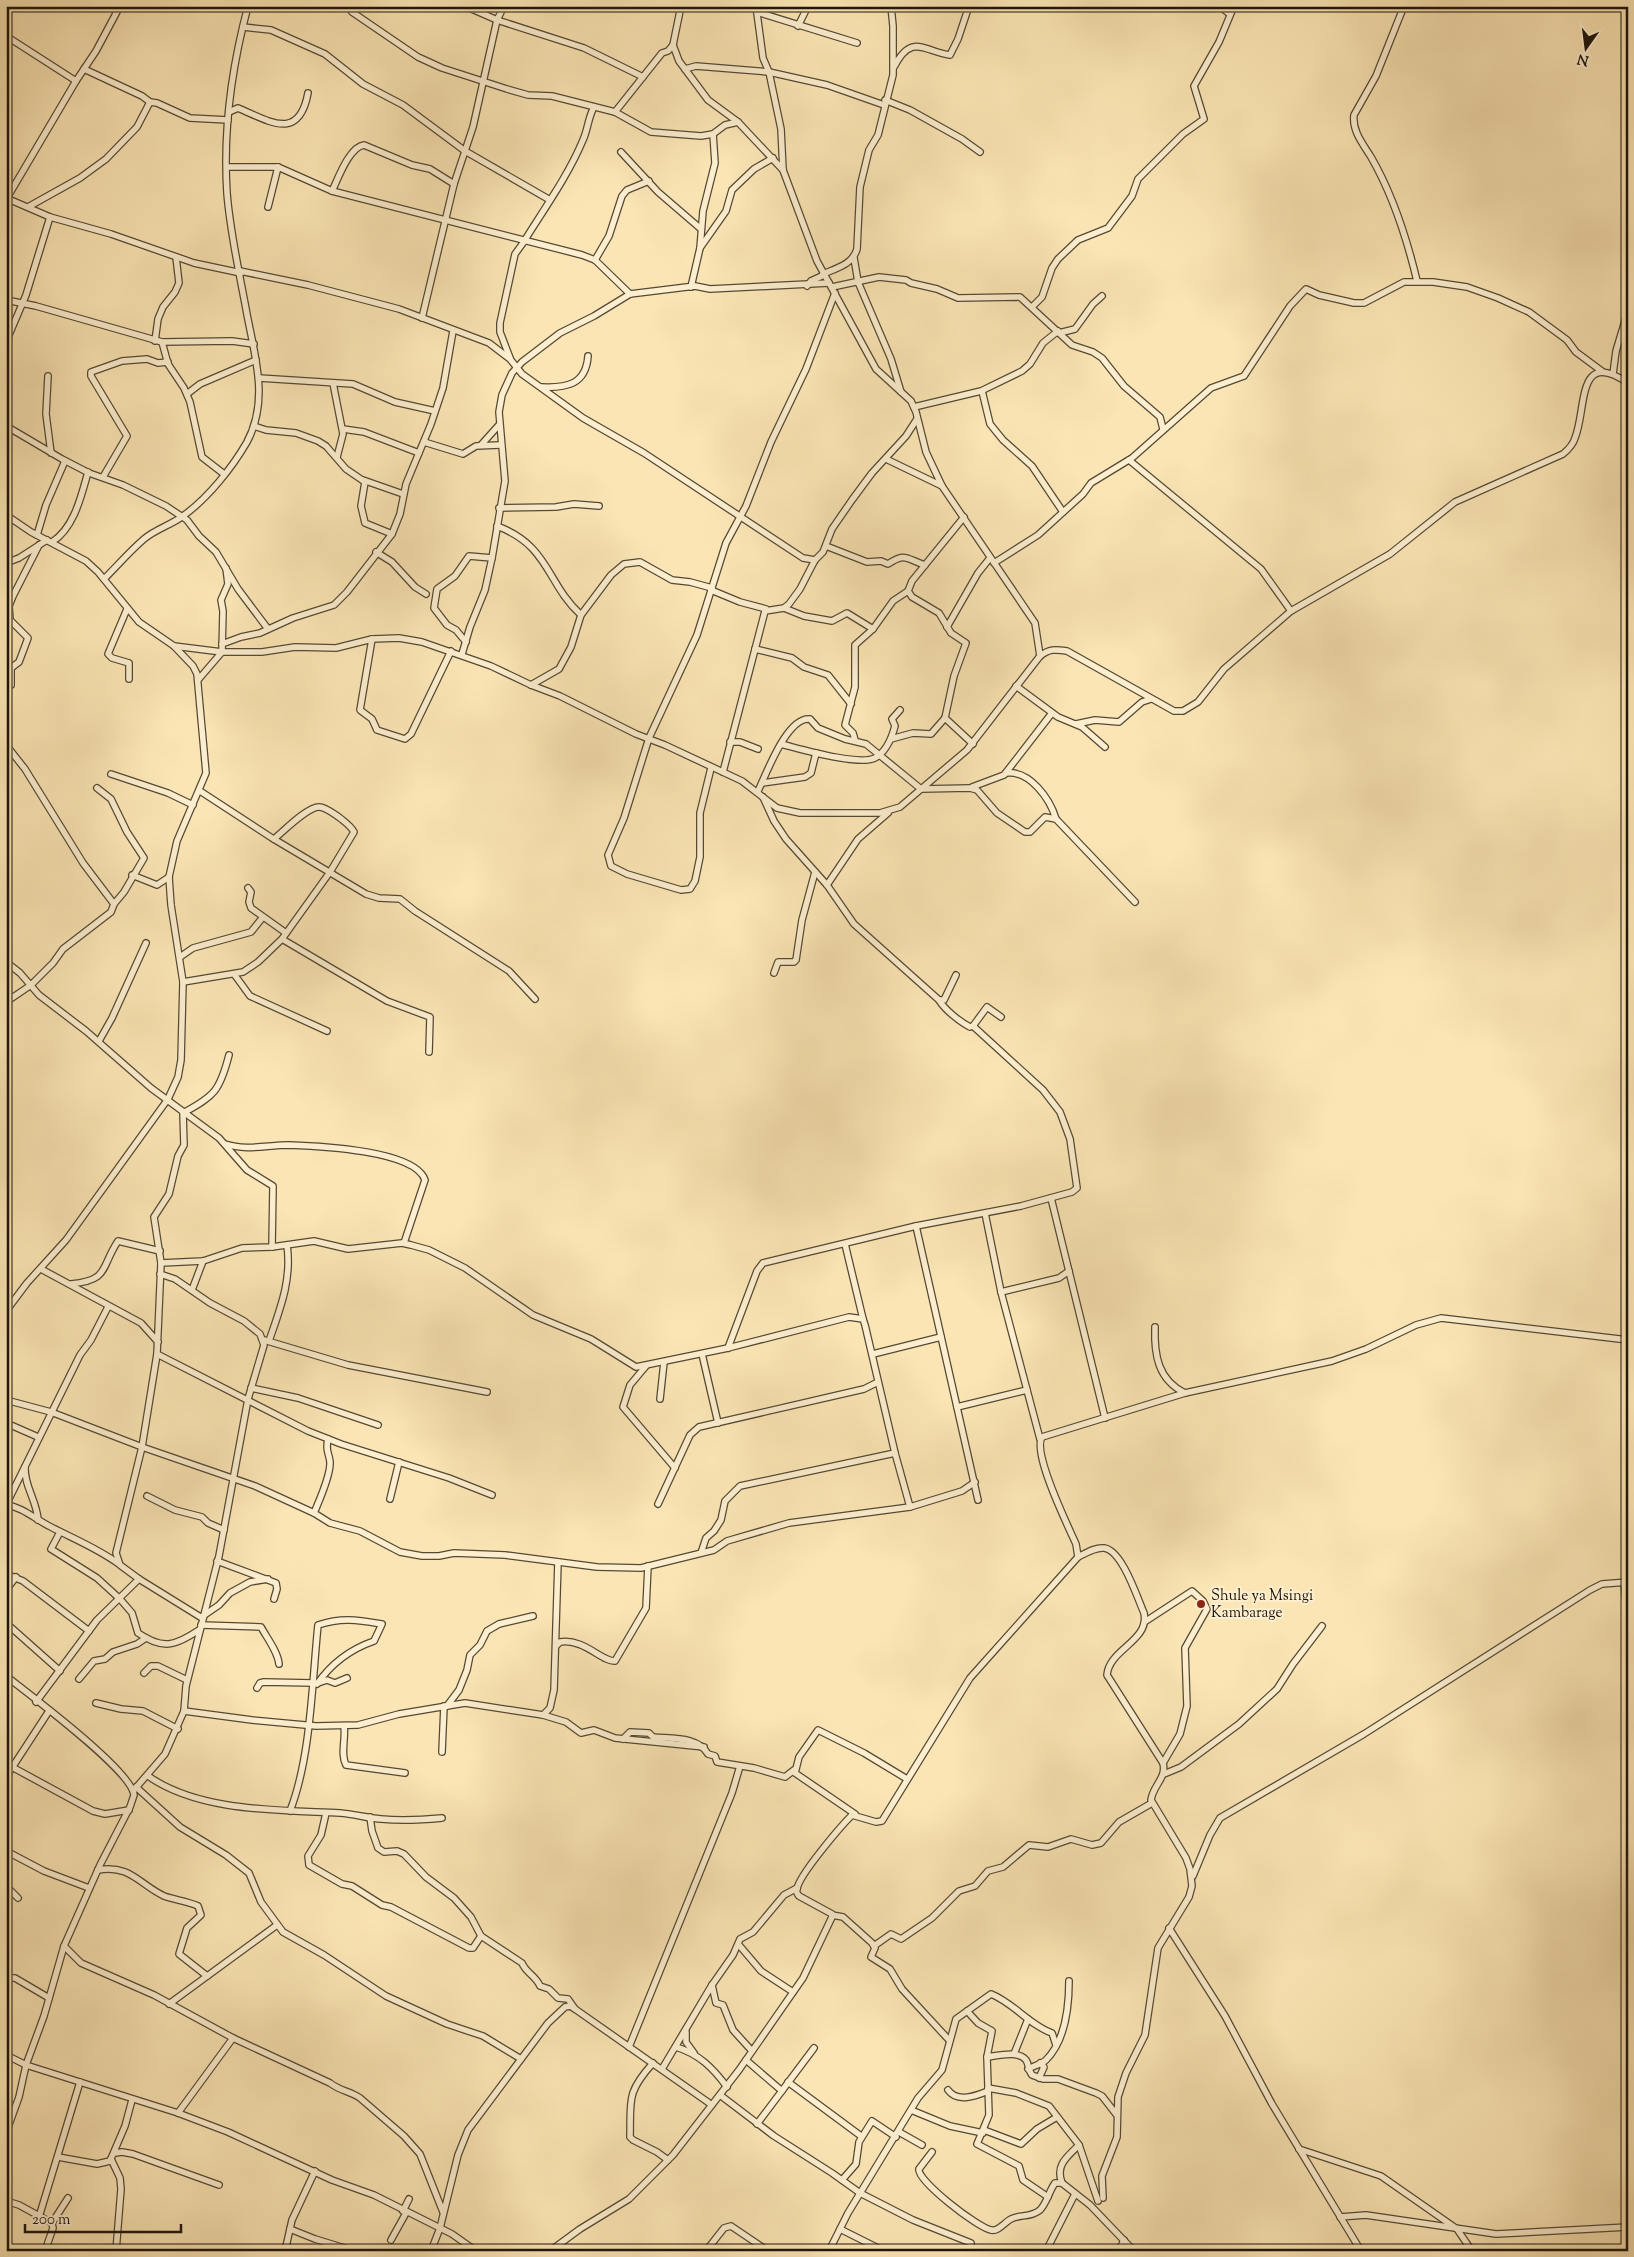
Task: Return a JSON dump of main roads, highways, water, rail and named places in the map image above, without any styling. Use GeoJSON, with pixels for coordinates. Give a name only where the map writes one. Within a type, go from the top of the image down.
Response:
{"type":"FeatureCollection","features":[{"type":"Feature","properties":{"kind":"place","name":"Shule ya Msingi Kambarage"},"geometry":{"type":"Point","coordinates":[1201,1604]}}]}
